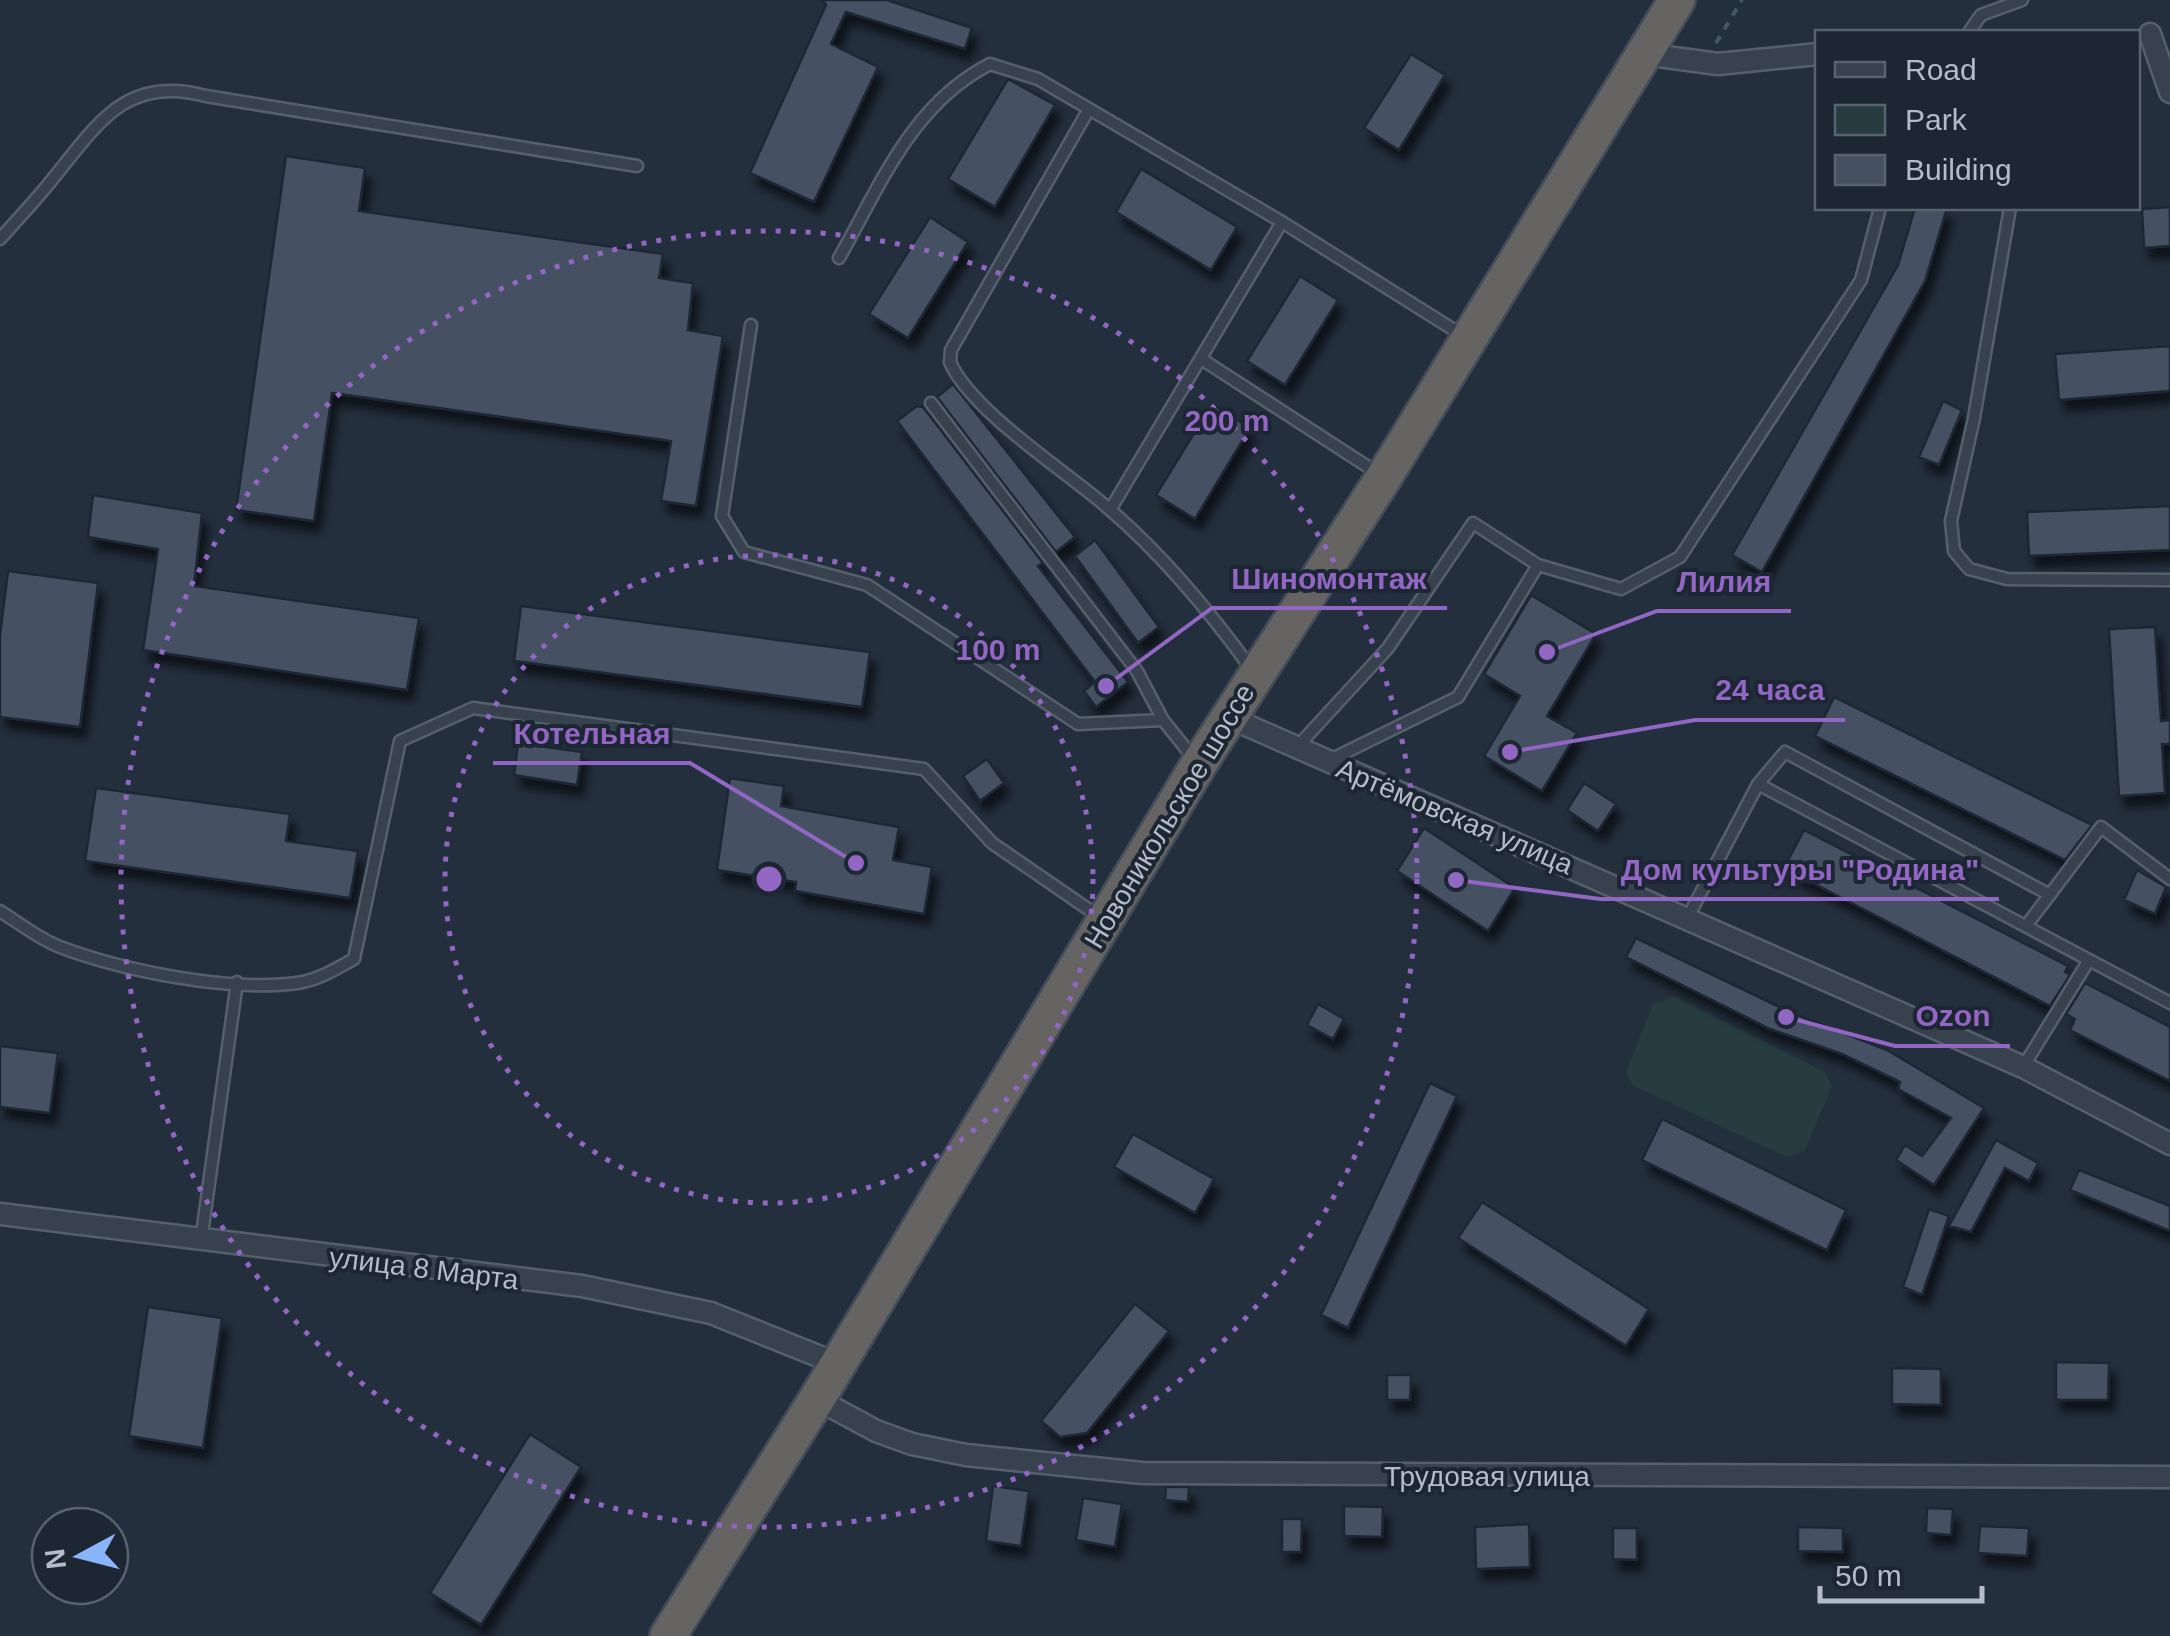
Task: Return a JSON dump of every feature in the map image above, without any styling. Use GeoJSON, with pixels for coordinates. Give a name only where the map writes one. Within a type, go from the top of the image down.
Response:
{"type":"FeatureCollection","features":[{"type":"Feature","properties":{"kind":"highway","name":"Новоникольское шоссе"},"geometry":{"type":"LineString","coordinates":[[668,1636],[838,1364],[1199,764],[1384,477],[1678,0]]}},
{"type":"Feature","properties":{"kind":"street"},"geometry":{"type":"LineString","coordinates":[[2152,34],[2170,92]]}},
{"type":"Feature","properties":{"kind":"street"},"geometry":{"type":"LineString","coordinates":[[1644,54],[1704,62],[1815,54]]}},
{"type":"Feature","properties":{"kind":"street","name":"Артёмовская улица"},"geometry":{"type":"LineString","coordinates":[[1228,718],[2023,1067],[2170,1144]]}},
{"type":"Feature","properties":{"kind":"street","name":"улица 8 Марта"},"geometry":{"type":"LineString","coordinates":[[0,1214],[201,1242],[582,1286],[711,1313],[838,1364]]}},
{"type":"Feature","properties":{"kind":"street","name":"Трудовая улица"},"geometry":{"type":"LineString","coordinates":[[816,1399],[876,1431],[912,1444],[966,1455],[1142,1472],[2170,1476]]}},
{"type":"Feature","properties":{"kind":"lane"},"geometry":{"type":"LineString","coordinates":[[1970,30],[1981,15],[2022,0]]}},
{"type":"Feature","properties":{"kind":"lane"},"geometry":{"type":"LineString","coordinates":[[839,258],[939,96],[990,64],[1038,79],[1282,222],[1468,338]]}},
{"type":"Feature","properties":{"kind":"lane"},"geometry":{"type":"LineString","coordinates":[[0,240],[89,128],[136,95],[172,87],[206,96],[637,166]]}},
{"type":"Feature","properties":{"kind":"lane"},"geometry":{"type":"LineString","coordinates":[[1090,109],[950,356],[954,371],[1007,428],[1110,510],[1220,626],[1256,675]]}},
{"type":"Feature","properties":{"kind":"lane"},"geometry":{"type":"LineString","coordinates":[[1297,748],[1388,648],[1473,523],[1538,565],[1622,589],[1680,557],[1861,280],[1879,210]]}},
{"type":"Feature","properties":{"kind":"lane"},"geometry":{"type":"LineString","coordinates":[[2010,210],[1974,418],[1951,521],[1954,551],[1969,569],[2007,579],[2170,580]]}},
{"type":"Feature","properties":{"kind":"lane"},"geometry":{"type":"LineString","coordinates":[[1110,510],[1282,222]]}},
{"type":"Feature","properties":{"kind":"lane"},"geometry":{"type":"LineString","coordinates":[[751,325],[722,516],[744,552],[867,586],[1078,724],[1163,720]]}},
{"type":"Feature","properties":{"kind":"lane"},"geometry":{"type":"LineString","coordinates":[[1203,360],[1384,477]]}},
{"type":"Feature","properties":{"kind":"lane"},"geometry":{"type":"LineString","coordinates":[[931,403],[1137,671],[1163,720],[1199,764]]}},
{"type":"Feature","properties":{"kind":"lane"},"geometry":{"type":"LineString","coordinates":[[1328,761],[1458,697],[1538,565]]}},
{"type":"Feature","properties":{"kind":"lane"},"geometry":{"type":"LineString","coordinates":[[0,912],[56,946],[127,967],[208,982],[296,983],[323,976],[354,958],[400,742],[473,708],[924,770],[992,844],[1105,921]]}},
{"type":"Feature","properties":{"kind":"lane"},"geometry":{"type":"LineString","coordinates":[[1688,917],[1758,784],[1784,752],[2050,895]]}},
{"type":"Feature","properties":{"kind":"lane"},"geometry":{"type":"LineString","coordinates":[[1758,784],[2170,1003]]}},
{"type":"Feature","properties":{"kind":"lane"},"geometry":{"type":"LineString","coordinates":[[2026,926],[2101,827],[2170,879]]}},
{"type":"Feature","properties":{"kind":"lane"},"geometry":{"type":"LineString","coordinates":[[2023,1067],[2089,960]]}},
{"type":"Feature","properties":{"kind":"lane"},"geometry":{"type":"LineString","coordinates":[[201,1242],[237,982]]}},
{"type":"Feature","properties":{"kind":"path"},"geometry":{"type":"LineString","coordinates":[[1704,62],[1742,0]]}},
{"type":"Feature","properties":{"kind":"green space"},"geometry":{"type":"Polygon","coordinates":[[[1675,996],[1825,1072],[1832,1086],[1805,1150],[1787,1157],[1632,1085],[1626,1072],[1653,1004],[1675,996]]]}},
{"type":"Feature","properties":{"kind":"building"},"geometry":{"type":"Polygon","coordinates":[[[822,0],[887,0],[972,28],[965,49],[846,12],[831,44],[878,67],[814,202],[750,173],[826,5],[822,0]]]}},
{"type":"Feature","properties":{"kind":"building"},"geometry":{"type":"Polygon","coordinates":[[[1411,54],[1445,75],[1399,150],[1364,128],[1411,54]]]}},
{"type":"Feature","properties":{"kind":"building"},"geometry":{"type":"Polygon","coordinates":[[[1008,79],[1055,105],[995,207],[948,179],[1008,79]]]}},
{"type":"Feature","properties":{"kind":"building"},"geometry":{"type":"Polygon","coordinates":[[[286,156],[365,168],[359,211],[663,254],[659,278],[693,283],[688,330],[723,336],[696,506],[661,501],[671,441],[332,393],[314,521],[236,510],[286,156]]]}},
{"type":"Feature","properties":{"kind":"building"},"geometry":{"type":"Polygon","coordinates":[[[1141,169],[1237,227],[1211,270],[1116,212],[1141,169]]]}},
{"type":"Feature","properties":{"kind":"building"},"geometry":{"type":"Polygon","coordinates":[[[2170,207],[2170,246],[2144,248],[2142,209],[2170,207]]]}},
{"type":"Feature","properties":{"kind":"building"},"geometry":{"type":"Polygon","coordinates":[[[1914,210],[1946,210],[1925,281],[1762,572],[1732,555],[1898,265],[1914,210]]]}},
{"type":"Feature","properties":{"kind":"building"},"geometry":{"type":"Polygon","coordinates":[[[930,217],[968,242],[908,338],[869,314],[930,217]]]}},
{"type":"Feature","properties":{"kind":"building"},"geometry":{"type":"Polygon","coordinates":[[[1300,276],[1338,300],[1285,385],[1247,361],[1300,276]]]}},
{"type":"Feature","properties":{"kind":"building"},"geometry":{"type":"Polygon","coordinates":[[[2170,346],[2170,391],[2059,400],[2055,354],[2170,346]]]}},
{"type":"Feature","properties":{"kind":"building"},"geometry":{"type":"Polygon","coordinates":[[[953,384],[1075,537],[1056,552],[937,397],[953,384]]]}},
{"type":"Feature","properties":{"kind":"building"},"geometry":{"type":"Polygon","coordinates":[[[1943,401],[1962,410],[1939,465],[1919,457],[1943,401]]]}},
{"type":"Feature","properties":{"kind":"building"},"geometry":{"type":"Polygon","coordinates":[[[1212,404],[1250,428],[1195,519],[1156,495],[1212,404]]]}},
{"type":"Feature","properties":{"kind":"building"},"geometry":{"type":"Polygon","coordinates":[[[917,406],[923,407],[1043,563],[1038,566],[1128,682],[1096,707],[1084,691],[1095,682],[897,421],[917,406]]]}},
{"type":"Feature","properties":{"kind":"building"},"geometry":{"type":"Polygon","coordinates":[[[93,495],[202,513],[194,586],[419,618],[407,690],[143,650],[158,549],[88,537],[93,495]]]}},
{"type":"Feature","properties":{"kind":"building"},"geometry":{"type":"Polygon","coordinates":[[[2170,506],[2170,550],[2029,556],[2027,512],[2170,506]]]}},
{"type":"Feature","properties":{"kind":"building"},"geometry":{"type":"Polygon","coordinates":[[[1095,540],[1159,627],[1138,643],[1075,556],[1095,540]]]}},
{"type":"Feature","properties":{"kind":"building"},"geometry":{"type":"Polygon","coordinates":[[[8,571],[98,583],[80,727],[0,717],[0,635],[8,571]]]}},
{"type":"Feature","properties":{"kind":"building"},"geometry":{"type":"Polygon","coordinates":[[[1531,595],[1596,634],[1547,716],[1577,733],[1542,791],[1484,756],[1520,696],[1484,674],[1531,595]]]}},
{"type":"Feature","properties":{"kind":"building"},"geometry":{"type":"Polygon","coordinates":[[[521,606],[870,652],[862,707],[514,661],[521,606]]]}},
{"type":"Feature","properties":{"kind":"building"},"geometry":{"type":"Polygon","coordinates":[[[2155,627],[2161,721],[2170,720],[2170,744],[2162,744],[2165,793],[2119,796],[2109,629],[2155,627]]]}},
{"type":"Feature","properties":{"kind":"building"},"geometry":{"type":"Polygon","coordinates":[[[1834,697],[2092,825],[2065,860],[1815,736],[1834,697]]]}},
{"type":"Feature","properties":{"kind":"building"},"geometry":{"type":"Polygon","coordinates":[[[518,743],[582,752],[577,785],[514,775],[518,743]]]}},
{"type":"Feature","properties":{"kind":"building"},"geometry":{"type":"Polygon","coordinates":[[[987,759],[1004,783],[980,801],[963,776],[987,759]]]}},
{"type":"Feature","properties":{"kind":"building"},"geometry":{"type":"Polygon","coordinates":[[[730,778],[784,786],[781,806],[899,827],[893,860],[932,867],[924,914],[795,891],[796,882],[717,870],[730,778]]]}},
{"type":"Feature","properties":{"kind":"building"},"geometry":{"type":"Polygon","coordinates":[[[1584,783],[1616,804],[1598,831],[1567,810],[1584,783]]]}},
{"type":"Feature","properties":{"kind":"building"},"geometry":{"type":"Polygon","coordinates":[[[96,788],[290,814],[286,841],[358,851],[350,898],[85,861],[96,788]]]}},
{"type":"Feature","properties":{"kind":"building"},"geometry":{"type":"Polygon","coordinates":[[[1424,828],[1515,888],[1488,931],[1397,871],[1424,828]]]}},
{"type":"Feature","properties":{"kind":"building"},"geometry":{"type":"Polygon","coordinates":[[[1804,830],[2068,966],[2065,972],[2070,975],[2050,1006],[1784,868],[1804,830]]]}},
{"type":"Feature","properties":{"kind":"building"},"geometry":{"type":"Polygon","coordinates":[[[2137,870],[2166,887],[2155,914],[2124,900],[2137,870]]]}},
{"type":"Feature","properties":{"kind":"building"},"geometry":{"type":"Polygon","coordinates":[[[1636,938],[1792,1013],[1887,1050],[1984,1108],[1934,1185],[1896,1160],[1905,1145],[1922,1156],[1951,1118],[1898,1089],[1900,1082],[1842,1054],[1770,1029],[1626,957],[1636,938]]]}},
{"type":"Feature","properties":{"kind":"building"},"geometry":{"type":"Polygon","coordinates":[[[2085,983],[2170,1027],[2170,1081],[2070,1030],[2075,1019],[2066,1014],[2085,983]]]}},
{"type":"Feature","properties":{"kind":"building"},"geometry":{"type":"Polygon","coordinates":[[[1318,1004],[1344,1019],[1333,1039],[1307,1025],[1318,1004]]]}},
{"type":"Feature","properties":{"kind":"building"},"geometry":{"type":"Polygon","coordinates":[[[0,1046],[58,1053],[50,1113],[0,1107],[0,1046]]]}},
{"type":"Feature","properties":{"kind":"building"},"geometry":{"type":"Polygon","coordinates":[[[1430,1083],[1457,1096],[1348,1328],[1321,1315],[1430,1083]]]}},
{"type":"Feature","properties":{"kind":"building"},"geometry":{"type":"Polygon","coordinates":[[[1662,1119],[1846,1210],[1827,1250],[1642,1160],[1662,1119]]]}},
{"type":"Feature","properties":{"kind":"building"},"geometry":{"type":"Polygon","coordinates":[[[1133,1134],[1214,1179],[1195,1213],[1114,1167],[1133,1134]]]}},
{"type":"Feature","properties":{"kind":"building"},"geometry":{"type":"Polygon","coordinates":[[[1996,1140],[2038,1163],[2029,1181],[2005,1168],[1971,1232],[1949,1226],[1996,1140]]]}},
{"type":"Feature","properties":{"kind":"building"},"geometry":{"type":"Polygon","coordinates":[[[2079,1170],[2170,1206],[2170,1231],[2070,1190],[2079,1170]]]}},
{"type":"Feature","properties":{"kind":"building"},"geometry":{"type":"Polygon","coordinates":[[[1482,1202],[1649,1309],[1626,1346],[1458,1238],[1482,1202]]]}},
{"type":"Feature","properties":{"kind":"building"},"geometry":{"type":"Polygon","coordinates":[[[1929,1209],[1949,1216],[1922,1295],[1903,1287],[1929,1209]]]}},
{"type":"Feature","properties":{"kind":"building"},"geometry":{"type":"Polygon","coordinates":[[[1135,1304],[1169,1331],[1087,1433],[1060,1437],[1041,1421],[1135,1304]]]}},
{"type":"Feature","properties":{"kind":"building"},"geometry":{"type":"Polygon","coordinates":[[[148,1307],[222,1318],[203,1448],[129,1436],[148,1307]]]}},
{"type":"Feature","properties":{"kind":"building"},"geometry":{"type":"Polygon","coordinates":[[[2056,1362],[2109,1363],[2108,1400],[2056,1400],[2056,1362]]]}},
{"type":"Feature","properties":{"kind":"building"},"geometry":{"type":"Polygon","coordinates":[[[1892,1368],[1941,1369],[1941,1405],[1892,1404],[1892,1368]]]}},
{"type":"Feature","properties":{"kind":"building"},"geometry":{"type":"Polygon","coordinates":[[[1387,1375],[1411,1375],[1410,1400],[1387,1400],[1387,1375]]]}},
{"type":"Feature","properties":{"kind":"building"},"geometry":{"type":"Polygon","coordinates":[[[530,1434],[581,1467],[481,1625],[430,1593],[530,1434]]]}},
{"type":"Feature","properties":{"kind":"building"},"geometry":{"type":"Polygon","coordinates":[[[993,1486],[1029,1491],[1021,1546],[986,1541],[993,1486]]]}},
{"type":"Feature","properties":{"kind":"building"},"geometry":{"type":"Polygon","coordinates":[[[1166,1487],[1189,1487],[1188,1502],[1165,1500],[1166,1487]]]}},
{"type":"Feature","properties":{"kind":"building"},"geometry":{"type":"Polygon","coordinates":[[[1083,1498],[1122,1504],[1115,1547],[1076,1540],[1083,1498]]]}},
{"type":"Feature","properties":{"kind":"building"},"geometry":{"type":"Polygon","coordinates":[[[1344,1506],[1383,1507],[1382,1537],[1344,1536],[1344,1506]]]}},
{"type":"Feature","properties":{"kind":"building"},"geometry":{"type":"Polygon","coordinates":[[[1927,1508],[1953,1509],[1951,1535],[1926,1533],[1927,1508]]]}},
{"type":"Feature","properties":{"kind":"building"},"geometry":{"type":"Polygon","coordinates":[[[1282,1519],[1302,1519],[1301,1552],[1282,1552],[1282,1519]]]}},
{"type":"Feature","properties":{"kind":"building"},"geometry":{"type":"Polygon","coordinates":[[[1529,1524],[1530,1567],[1476,1569],[1475,1527],[1529,1524]]]}},
{"type":"Feature","properties":{"kind":"building"},"geometry":{"type":"Polygon","coordinates":[[[1980,1526],[2029,1528],[2027,1556],[1978,1553],[1980,1526]]]}},
{"type":"Feature","properties":{"kind":"building"},"geometry":{"type":"Polygon","coordinates":[[[1798,1527],[1843,1528],[1843,1552],[1798,1551],[1798,1527]]]}},
{"type":"Feature","properties":{"kind":"building"},"geometry":{"type":"Polygon","coordinates":[[[1613,1528],[1637,1528],[1637,1560],[1613,1559],[1613,1528]]]}},
{"type":"Feature","properties":{"kind":"place","name":"Лилия"},"geometry":{"type":"Point","coordinates":[1547,652]}},
{"type":"Feature","properties":{"kind":"place","name":"Шиномонтаж"},"geometry":{"type":"Point","coordinates":[1106,686]}},
{"type":"Feature","properties":{"kind":"place","name":"24 часа"},"geometry":{"type":"Point","coordinates":[1510,752]}},
{"type":"Feature","properties":{"kind":"place","name":"Котельная"},"geometry":{"type":"Point","coordinates":[856,863]}},
{"type":"Feature","properties":{"kind":"place","name":"Дом культуры \"Родина\""},"geometry":{"type":"Point","coordinates":[1456,880]}},
{"type":"Feature","properties":{"kind":"place","name":"Ozon"},"geometry":{"type":"Point","coordinates":[1786,1017]}}]}
